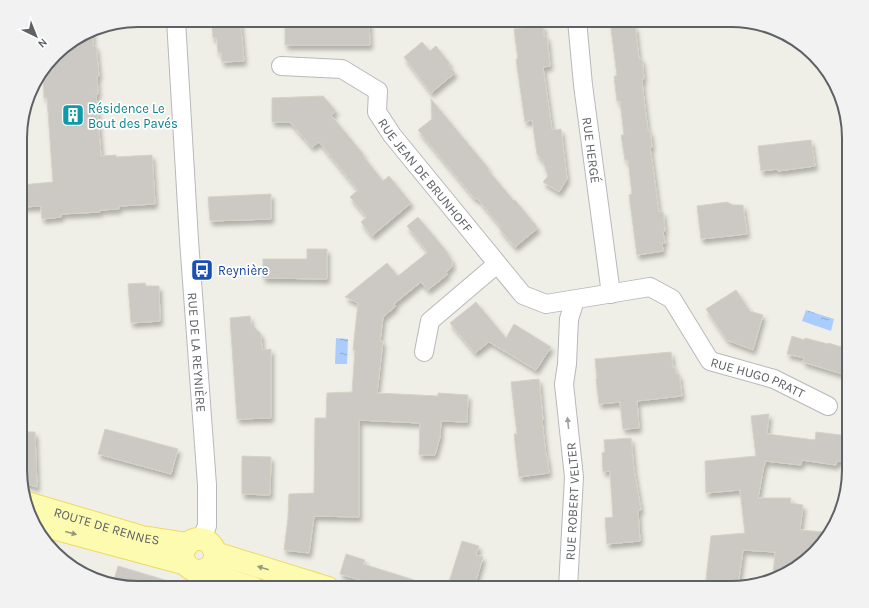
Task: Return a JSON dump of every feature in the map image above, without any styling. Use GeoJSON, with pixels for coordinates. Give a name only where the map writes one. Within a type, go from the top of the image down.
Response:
{"type":"FeatureCollection","features":[{"type":"Feature","properties":{"kind":"main road","name":"ROUTE DE RENNES"},"geometry":{"type":"LineString","coordinates":[[33,505],[199,554],[301,581]]}},
{"type":"Feature","properties":{"kind":"main road","name":"ROUTE DE RENNES"},"geometry":{"type":"LineString","coordinates":[[41,524],[199,554],[228,580],[231,581]]}},
{"type":"Feature","properties":{"kind":"street","name":"RUE DE LA REYNIÈRE"},"geometry":{"type":"LineString","coordinates":[[176,27],[207,485],[207,526],[199,554]]}},
{"type":"Feature","properties":{"kind":"street","name":"RUE HERGÉ"},"geometry":{"type":"LineString","coordinates":[[578,27],[583,85],[610,287]]}},
{"type":"Feature","properties":{"kind":"street","name":"RUE JEAN DE BRUNHOFF"},"geometry":{"type":"LineString","coordinates":[[281,66],[342,69],[378,91],[377,112],[392,136],[523,295],[546,304],[575,300]]}},
{"type":"Feature","properties":{"kind":"street"},"geometry":{"type":"LineString","coordinates":[[424,352],[430,321],[497,264]]}},
{"type":"Feature","properties":{"kind":"street","name":"RUE HUGO PRATT"},"geometry":{"type":"LineString","coordinates":[[610,287],[650,287],[672,298],[710,361],[774,379],[828,406]]}},
{"type":"Feature","properties":{"kind":"street"},"geometry":{"type":"LineString","coordinates":[[575,300],[610,287]]}},
{"type":"Feature","properties":{"kind":"street","name":"RUE ROBERT VELTER"},"geometry":{"type":"LineString","coordinates":[[568,581],[574,477],[564,384],[567,364],[569,319],[575,300]]}},
{"type":"Feature","properties":{"kind":"water"},"geometry":{"type":"Polygon","coordinates":[[[806,310],[834,319],[831,331],[802,321],[806,310]]]}},
{"type":"Feature","properties":{"kind":"water"},"geometry":{"type":"Polygon","coordinates":[[[336,338],[348,339],[347,364],[335,364],[336,338]]]}},
{"type":"Feature","properties":{"kind":"building"},"geometry":{"type":"Polygon","coordinates":[[[212,27],[241,27],[244,61],[222,62],[221,52],[218,53],[217,38],[213,38],[212,27]]]}},
{"type":"Feature","properties":{"kind":"building"},"geometry":{"type":"Polygon","coordinates":[[[285,27],[369,27],[370,45],[285,45],[285,27]]]}},
{"type":"Feature","properties":{"kind":"building"},"geometry":{"type":"Polygon","coordinates":[[[543,27],[544,37],[547,36],[550,66],[543,67],[552,130],[561,129],[567,179],[559,192],[543,182],[548,176],[543,161],[537,154],[532,120],[525,122],[516,59],[518,59],[514,29],[543,27]]]}},
{"type":"Feature","properties":{"kind":"building"},"geometry":{"type":"Polygon","coordinates":[[[611,27],[635,27],[639,59],[642,59],[644,79],[642,79],[643,92],[648,131],[650,131],[652,147],[650,147],[659,212],[663,212],[665,231],[663,232],[665,243],[662,243],[663,251],[637,255],[629,195],[632,194],[628,160],[625,160],[621,135],[624,135],[620,101],[617,101],[614,76],[617,76],[611,27]]]}},
{"type":"Feature","properties":{"kind":"building","name":"Résidence Le Bout des Pavés"},"geometry":{"type":"Polygon","coordinates":[[[92,37],[93,46],[96,46],[99,76],[97,76],[98,94],[96,94],[101,156],[116,155],[116,157],[152,155],[155,204],[119,206],[119,209],[100,210],[100,212],[61,214],[61,217],[42,219],[41,206],[27,207],[27,184],[53,182],[47,98],[44,98],[43,80],[54,65],[65,54],[92,37]]]}},
{"type":"Feature","properties":{"kind":"building"},"geometry":{"type":"Polygon","coordinates":[[[422,42],[430,51],[436,46],[455,73],[431,93],[404,57],[422,42]]]}},
{"type":"Feature","properties":{"kind":"building"},"geometry":{"type":"Polygon","coordinates":[[[323,96],[336,111],[331,115],[383,181],[389,176],[411,203],[372,236],[361,222],[367,217],[350,197],[358,190],[319,142],[312,147],[290,122],[272,122],[272,98],[323,96]]]}},
{"type":"Feature","properties":{"kind":"building"},"geometry":{"type":"Polygon","coordinates":[[[431,99],[489,169],[488,170],[538,228],[515,247],[477,198],[475,199],[418,130],[432,119],[431,99]]]}},
{"type":"Feature","properties":{"kind":"building"},"geometry":{"type":"Polygon","coordinates":[[[811,140],[815,166],[778,171],[778,169],[761,171],[758,146],[811,140]]]}},
{"type":"Feature","properties":{"kind":"building"},"geometry":{"type":"Polygon","coordinates":[[[271,194],[271,219],[210,221],[208,197],[271,194]]]}},
{"type":"Feature","properties":{"kind":"building"},"geometry":{"type":"Polygon","coordinates":[[[727,202],[733,205],[743,205],[747,234],[701,239],[697,206],[727,202]]]}},
{"type":"Feature","properties":{"kind":"building"},"geometry":{"type":"Polygon","coordinates":[[[418,217],[448,253],[447,254],[452,260],[452,267],[446,272],[448,274],[428,290],[421,282],[394,304],[396,306],[383,317],[380,341],[383,341],[377,393],[438,396],[438,393],[468,395],[467,422],[441,421],[440,437],[435,455],[419,455],[420,423],[359,420],[359,517],[314,516],[309,553],[284,550],[289,494],[314,493],[315,418],[326,418],[327,393],[352,392],[355,350],[353,350],[358,303],[345,297],[387,263],[398,276],[428,252],[407,226],[418,217]]]}},
{"type":"Feature","properties":{"kind":"building"},"geometry":{"type":"Polygon","coordinates":[[[307,249],[327,249],[327,279],[263,278],[263,259],[307,259],[307,249]]]}},
{"type":"Feature","properties":{"kind":"building"},"geometry":{"type":"Polygon","coordinates":[[[145,283],[146,286],[159,286],[160,321],[131,323],[128,284],[145,283]]]}},
{"type":"Feature","properties":{"kind":"building"},"geometry":{"type":"Polygon","coordinates":[[[736,290],[750,311],[763,315],[753,350],[727,340],[706,309],[736,290]]]}},
{"type":"Feature","properties":{"kind":"building"},"geometry":{"type":"Polygon","coordinates":[[[476,302],[506,338],[514,324],[551,347],[536,370],[489,342],[475,353],[450,323],[476,302]]]}},
{"type":"Feature","properties":{"kind":"building"},"geometry":{"type":"Polygon","coordinates":[[[250,316],[251,324],[261,334],[262,350],[271,349],[271,418],[237,419],[230,318],[250,316]]]}},
{"type":"Feature","properties":{"kind":"building"},"geometry":{"type":"Polygon","coordinates":[[[792,336],[804,340],[805,338],[842,347],[842,374],[803,362],[804,358],[787,354],[792,336]]]}},
{"type":"Feature","properties":{"kind":"building"},"geometry":{"type":"Polygon","coordinates":[[[671,352],[673,368],[675,367],[676,374],[679,374],[682,396],[637,401],[639,428],[623,429],[620,402],[599,404],[595,359],[671,352]]]}},
{"type":"Feature","properties":{"kind":"building"},"geometry":{"type":"Polygon","coordinates":[[[539,379],[542,420],[549,473],[519,477],[514,434],[517,434],[511,382],[539,379]]]}},
{"type":"Feature","properties":{"kind":"building"},"geometry":{"type":"Polygon","coordinates":[[[769,414],[767,434],[815,440],[816,432],[842,435],[842,461],[837,461],[836,465],[802,460],[801,465],[765,461],[764,465],[758,498],[791,498],[790,503],[803,505],[800,530],[823,532],[810,549],[780,570],[773,573],[775,552],[743,550],[739,580],[706,581],[711,536],[745,533],[740,490],[706,493],[705,461],[756,456],[751,416],[769,414]]]}},
{"type":"Feature","properties":{"kind":"building"},"geometry":{"type":"Polygon","coordinates":[[[105,429],[178,449],[171,474],[98,454],[105,429]]]}},
{"type":"Feature","properties":{"kind":"building"},"geometry":{"type":"Polygon","coordinates":[[[27,432],[35,432],[37,487],[28,484],[27,432]]]}},
{"type":"Feature","properties":{"kind":"building"},"geometry":{"type":"Polygon","coordinates":[[[631,438],[634,470],[641,510],[638,511],[640,541],[607,544],[605,518],[613,517],[610,471],[603,472],[602,453],[605,452],[604,440],[631,438]]]}},
{"type":"Feature","properties":{"kind":"building"},"geometry":{"type":"Polygon","coordinates":[[[242,456],[271,457],[270,495],[242,494],[242,456]]]}},
{"type":"Feature","properties":{"kind":"building"},"geometry":{"type":"Polygon","coordinates":[[[462,541],[479,546],[476,555],[483,557],[476,581],[449,581],[462,541]]]}},
{"type":"Feature","properties":{"kind":"building"},"geometry":{"type":"Polygon","coordinates":[[[346,554],[365,560],[363,564],[417,581],[364,581],[340,574],[346,554]]]}},
{"type":"Feature","properties":{"kind":"building"},"geometry":{"type":"Polygon","coordinates":[[[118,566],[168,581],[131,581],[115,579],[118,566]]]}},
{"type":"Feature","properties":{"kind":"place","name":"Résidence Le Bout des Pavés"},"geometry":{"type":"Point","coordinates":[73,115]}},
{"type":"Feature","properties":{"kind":"place","name":"Reynière"},"geometry":{"type":"Point","coordinates":[202,270]}}]}
